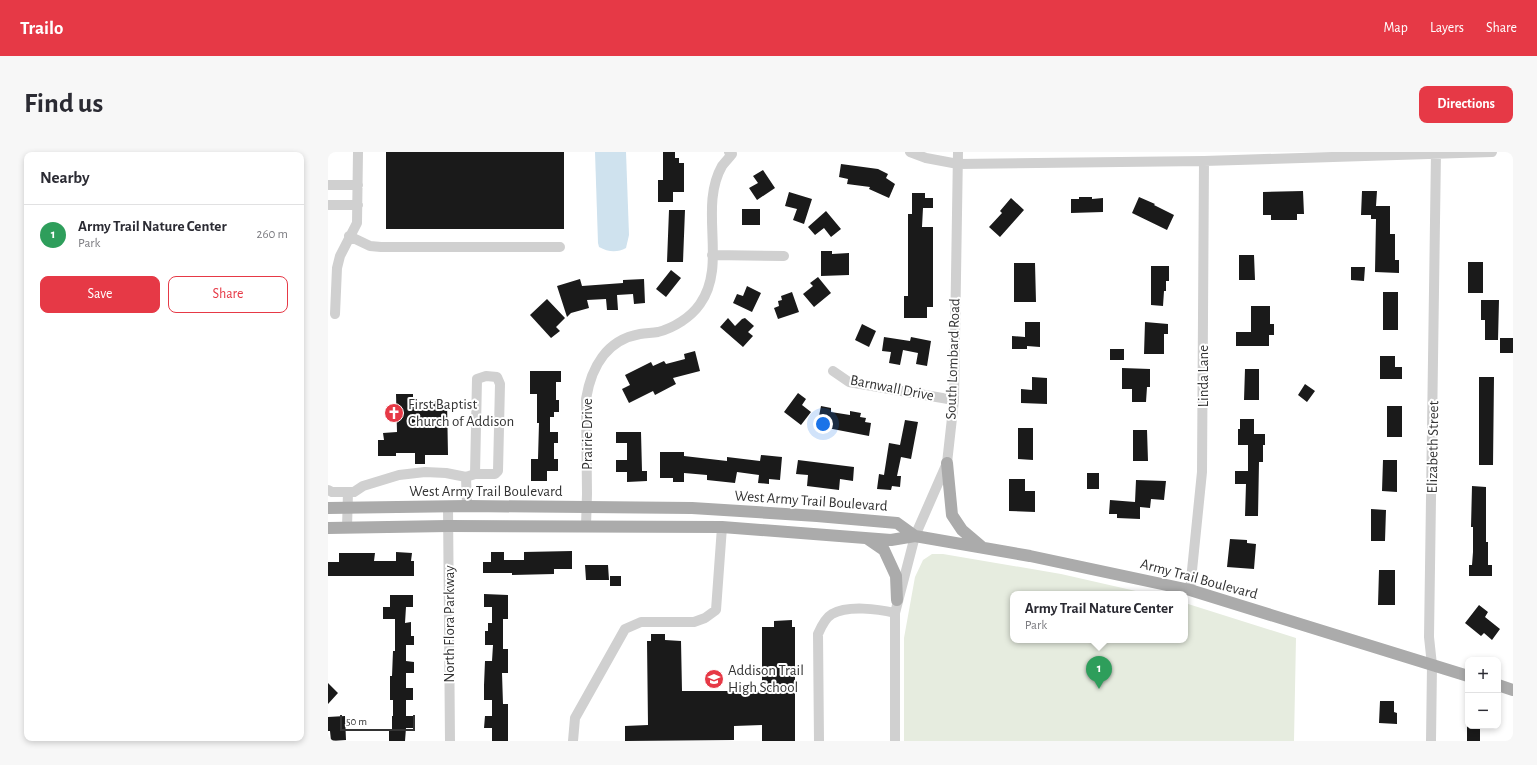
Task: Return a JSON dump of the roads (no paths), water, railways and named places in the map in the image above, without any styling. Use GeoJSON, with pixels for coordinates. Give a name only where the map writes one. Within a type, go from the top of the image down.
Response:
{"type":"FeatureCollection","features":[{"type":"Feature","properties":{"kind":"main road"},"geometry":{"type":"LineString","coordinates":[[947,463],[952,515],[962,530],[983,548]]}},
{"type":"Feature","properties":{"kind":"main road","name":"West Army Trail Boulevard"},"geometry":{"type":"LineString","coordinates":[[328,508],[467,506],[692,508],[897,523],[915,536]]}},
{"type":"Feature","properties":{"kind":"main road"},"geometry":{"type":"LineString","coordinates":[[722,527],[724,510]]}},
{"type":"Feature","properties":{"kind":"main road"},"geometry":{"type":"LineString","coordinates":[[328,528],[448,526],[722,527],[891,540],[915,536]]}},
{"type":"Feature","properties":{"kind":"main road","name":"Army Trail Boulevard"},"geometry":{"type":"LineString","coordinates":[[915,536],[1030,556],[1190,590],[1465,675]]}},
{"type":"Feature","properties":{"kind":"main road"},"geometry":{"type":"LineString","coordinates":[[867,538],[884,550],[896,576],[897,600]]}},
{"type":"Feature","properties":{"kind":"main road"},"geometry":{"type":"LineString","coordinates":[[1501,687],[1513,690]]}},
{"type":"Feature","properties":{"kind":"street"},"geometry":{"type":"LineString","coordinates":[[335,314],[337,268],[340,256],[357,223],[358,152]]}},
{"type":"Feature","properties":{"kind":"street"},"geometry":{"type":"LineString","coordinates":[[910,152],[926,158],[958,164],[1204,161],[1492,152]]}},
{"type":"Feature","properties":{"kind":"street"},"geometry":{"type":"LineString","coordinates":[[958,152],[958,164]]}},
{"type":"Feature","properties":{"kind":"street","name":"Prairie Drive"},"geometry":{"type":"LineString","coordinates":[[586,526],[586,399],[588,384],[593,370],[603,354],[615,344],[639,334],[658,332],[670,328],[695,310],[708,291],[712,255],[711,210],[717,179],[723,165],[732,153]]}},
{"type":"Feature","properties":{"kind":"street","name":"Elizabeth Street"},"geometry":{"type":"LineString","coordinates":[[1431,741],[1432,664],[1430,636],[1436,153]]}},
{"type":"Feature","properties":{"kind":"street","name":"Linda Lane"},"geometry":{"type":"LineString","coordinates":[[1190,590],[1202,472],[1204,161]]}},
{"type":"Feature","properties":{"kind":"street","name":"South Lombard Road"},"geometry":{"type":"LineString","coordinates":[[895,741],[895,612],[897,600],[915,536],[947,463],[954,400],[958,164]]}},
{"type":"Feature","properties":{"kind":"street"},"geometry":{"type":"LineString","coordinates":[[328,185],[358,184]]}},
{"type":"Feature","properties":{"kind":"street"},"geometry":{"type":"LineString","coordinates":[[328,205],[358,205]]}},
{"type":"Feature","properties":{"kind":"street"},"geometry":{"type":"LineString","coordinates":[[350,236],[370,246],[381,247],[560,247]]}},
{"type":"Feature","properties":{"kind":"street"},"geometry":{"type":"LineString","coordinates":[[712,255],[784,256]]}},
{"type":"Feature","properties":{"kind":"street","name":"Barnwall Drive"},"geometry":{"type":"LineString","coordinates":[[833,372],[849,382],[954,400]]}},
{"type":"Feature","properties":{"kind":"street"},"geometry":{"type":"LineString","coordinates":[[328,490],[332,492],[354,492],[363,486],[399,475],[425,472],[471,476],[494,474],[498,471],[500,384],[497,377],[486,376],[477,379],[471,476],[467,506]]}},
{"type":"Feature","properties":{"kind":"street"},"geometry":{"type":"LineString","coordinates":[[347,528],[348,492]]}},
{"type":"Feature","properties":{"kind":"street","name":"North Flora Parkway"},"geometry":{"type":"LineString","coordinates":[[448,506],[450,741]]}},
{"type":"Feature","properties":{"kind":"street"},"geometry":{"type":"LineString","coordinates":[[573,741],[575,718],[625,629],[640,622],[694,622],[705,618],[716,610],[722,527]]}},
{"type":"Feature","properties":{"kind":"street"},"geometry":{"type":"LineString","coordinates":[[819,741],[818,634],[823,623],[831,614],[845,610],[875,609],[895,612]]}},
{"type":"Feature","properties":{"kind":"water"},"geometry":{"type":"Polygon","coordinates":[[[595,152],[626,152],[629,235],[626,248],[619,251],[606,250],[599,247],[598,243],[595,152]]]}},
{"type":"Feature","properties":{"kind":"place","name":"First Baptist Church of Addison"},"geometry":{"type":"Point","coordinates":[394,413]}},
{"type":"Feature","properties":{"kind":"place","name":"Addison Trail High School"},"geometry":{"type":"Point","coordinates":[714,679]}},
{"type":"Feature","properties":{"kind":"place","name":"Army Trail Nature Center"},"geometry":{"type":"Point","coordinates":[1099,689]}}]}
